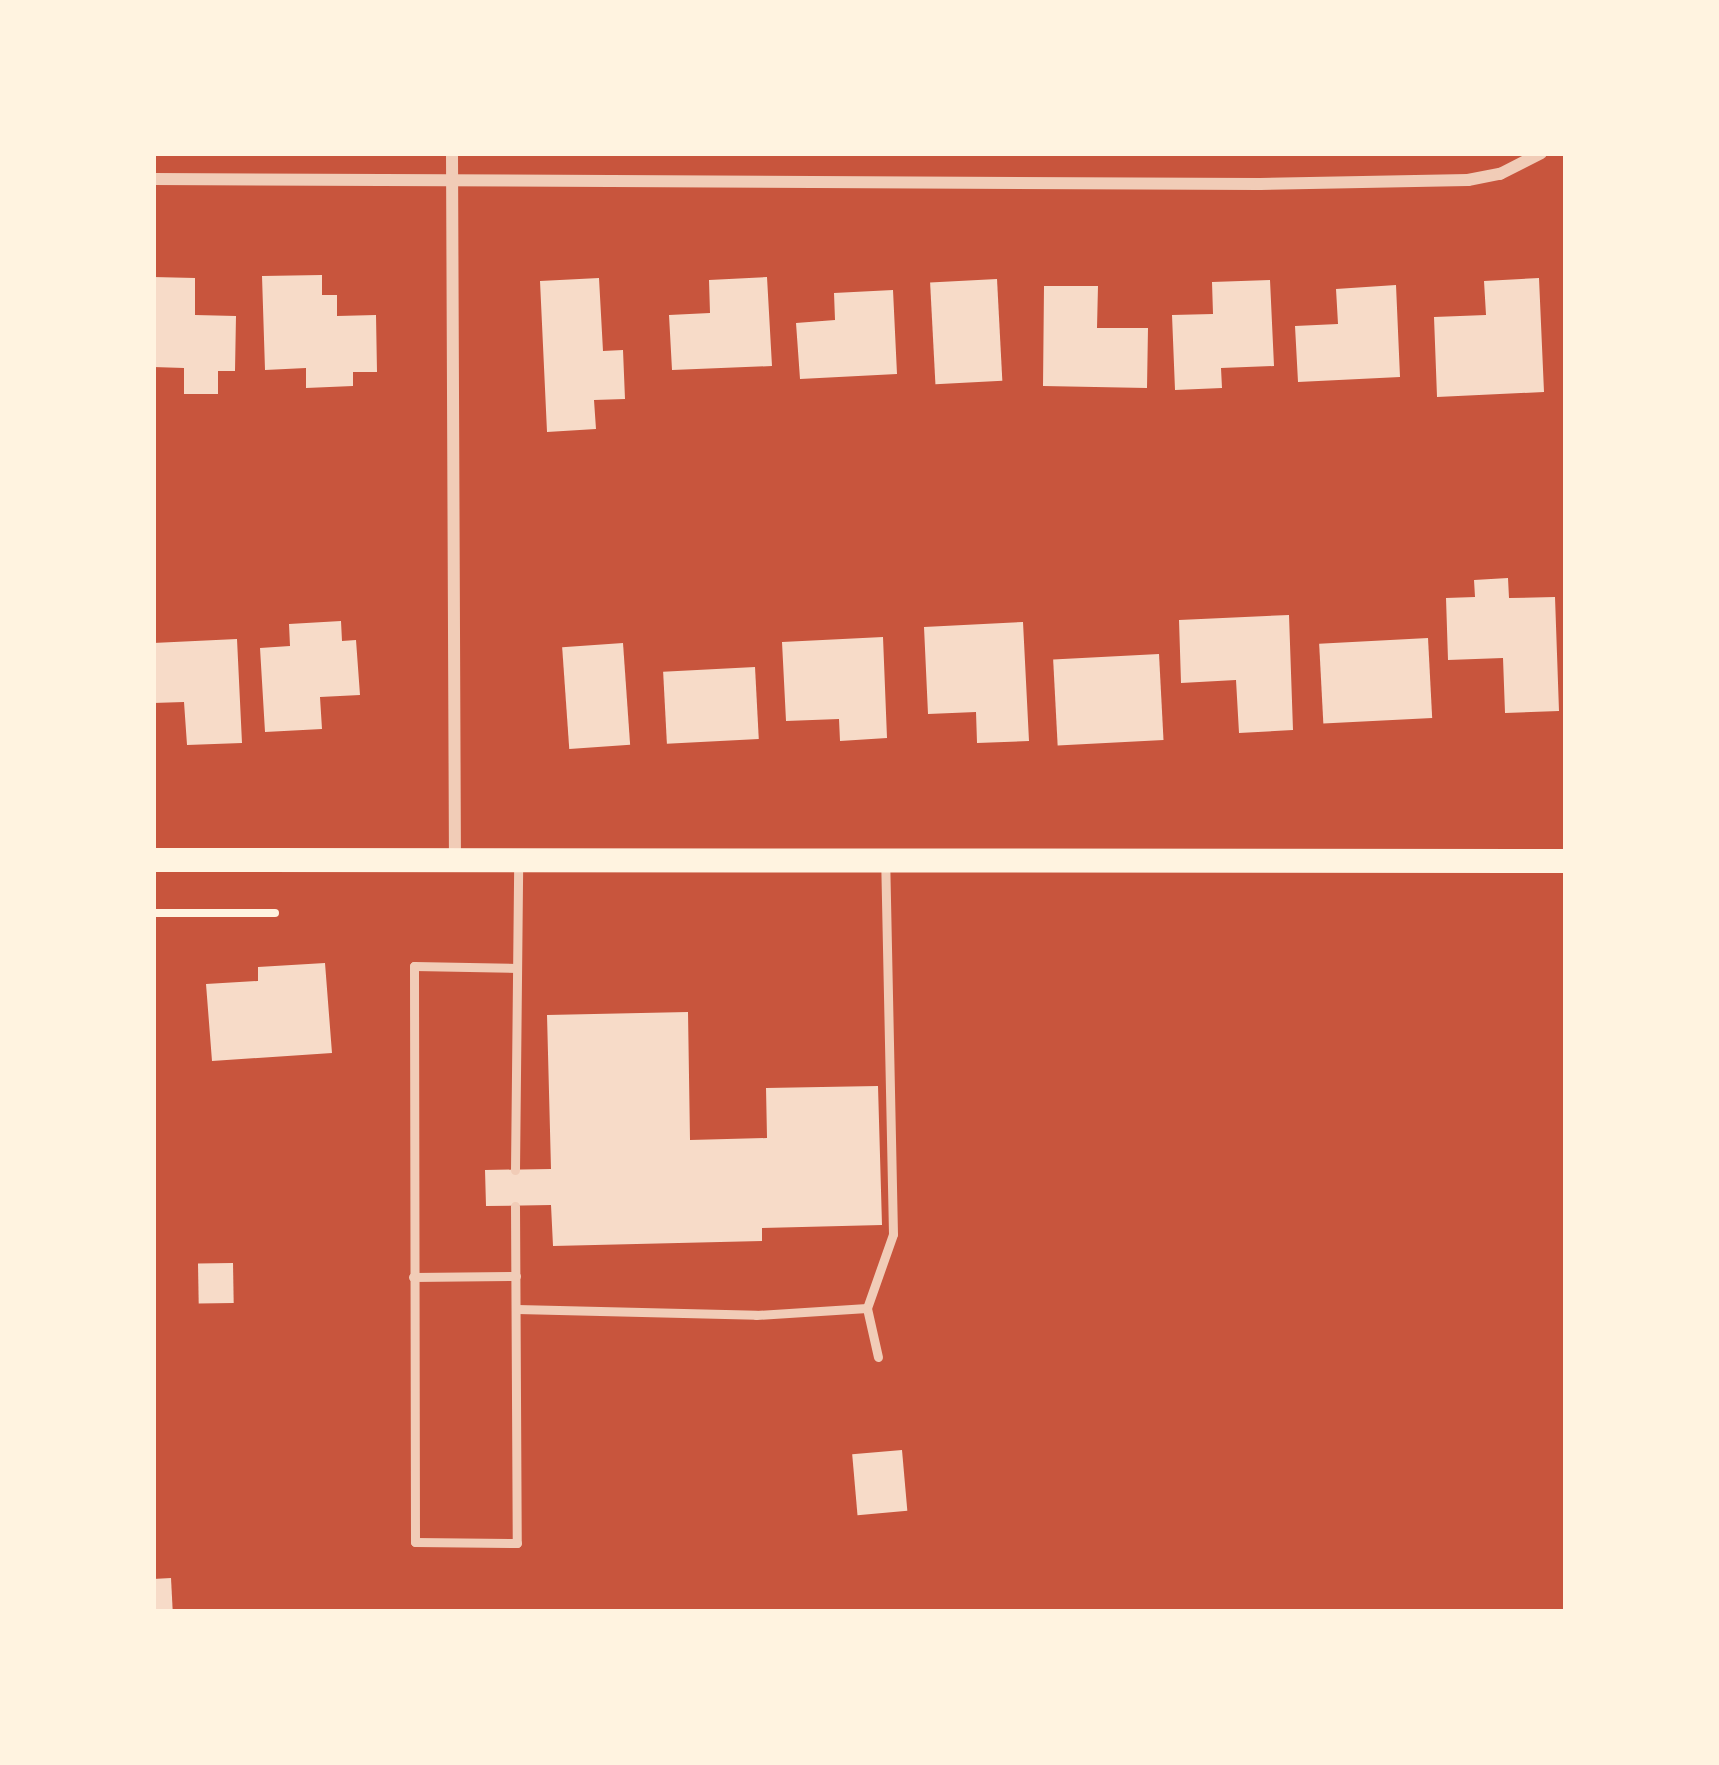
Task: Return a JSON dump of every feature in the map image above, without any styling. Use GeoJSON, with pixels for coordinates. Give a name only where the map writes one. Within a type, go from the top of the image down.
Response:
{"type":"FeatureCollection","features":[{"type":"Feature","properties":{"kind":"main road"},"geometry":{"type":"LineString","coordinates":[[153,860],[1566,861]]}},
{"type":"Feature","properties":{"kind":"street"},"geometry":{"type":"LineString","coordinates":[[452,153],[455,861]]}},
{"type":"Feature","properties":{"kind":"street"},"geometry":{"type":"LineString","coordinates":[[153,179],[1468,180],[1500,174],[1541,153]]}},
{"type":"Feature","properties":{"kind":"lane"},"geometry":{"type":"LineString","coordinates":[[878,1357],[867,1308],[893,1234],[885,857]]}},
{"type":"Feature","properties":{"kind":"lane"},"geometry":{"type":"LineString","coordinates":[[515,1170],[518,861]]}},
{"type":"Feature","properties":{"kind":"lane"},"geometry":{"type":"LineString","coordinates":[[515,1206],[517,1543],[416,1542],[414,965],[517,968]]}},
{"type":"Feature","properties":{"kind":"lane"},"geometry":{"type":"LineString","coordinates":[[413,1276],[516,1276]]}},
{"type":"Feature","properties":{"kind":"lane"},"geometry":{"type":"LineString","coordinates":[[517,1309],[756,1315],[867,1308]]}},
{"type":"Feature","properties":{"kind":"path"},"geometry":{"type":"LineString","coordinates":[[153,913],[275,914]]}},
{"type":"Feature","properties":{"kind":"building"},"geometry":{"type":"Polygon","coordinates":[[[322,275],[322,295],[337,295],[337,316],[376,315],[377,372],[353,372],[353,386],[306,388],[306,368],[265,370],[262,276],[322,275]]]}},
{"type":"Feature","properties":{"kind":"building"},"geometry":{"type":"Polygon","coordinates":[[[153,277],[195,278],[195,315],[236,316],[235,371],[218,371],[218,394],[184,394],[184,368],[153,367],[153,277]]]}},
{"type":"Feature","properties":{"kind":"building"},"geometry":{"type":"Polygon","coordinates":[[[767,277],[772,366],[672,370],[669,315],[710,313],[709,280],[767,277]]]}},
{"type":"Feature","properties":{"kind":"building"},"geometry":{"type":"Polygon","coordinates":[[[599,278],[603,351],[623,350],[625,399],[594,400],[596,429],[547,432],[540,281],[599,278]]]}},
{"type":"Feature","properties":{"kind":"building"},"geometry":{"type":"Polygon","coordinates":[[[1539,278],[1544,392],[1437,397],[1434,317],[1486,315],[1484,281],[1539,278]]]}},
{"type":"Feature","properties":{"kind":"building"},"geometry":{"type":"Polygon","coordinates":[[[997,279],[1002,381],[935,384],[930,283],[997,279]]]}},
{"type":"Feature","properties":{"kind":"building"},"geometry":{"type":"Polygon","coordinates":[[[1270,280],[1274,366],[1221,368],[1222,388],[1175,390],[1172,315],[1213,314],[1212,282],[1270,280]]]}},
{"type":"Feature","properties":{"kind":"building"},"geometry":{"type":"Polygon","coordinates":[[[1396,285],[1400,377],[1298,382],[1295,326],[1338,324],[1336,289],[1396,285]]]}},
{"type":"Feature","properties":{"kind":"building"},"geometry":{"type":"Polygon","coordinates":[[[1044,286],[1098,286],[1097,328],[1148,328],[1147,388],[1043,386],[1044,286]]]}},
{"type":"Feature","properties":{"kind":"building"},"geometry":{"type":"Polygon","coordinates":[[[893,290],[897,374],[800,379],[796,323],[835,320],[834,293],[893,290]]]}},
{"type":"Feature","properties":{"kind":"building"},"geometry":{"type":"Polygon","coordinates":[[[1508,578],[1509,598],[1555,597],[1559,711],[1505,713],[1503,658],[1448,660],[1446,598],[1475,597],[1474,580],[1508,578]]]}},
{"type":"Feature","properties":{"kind":"building"},"geometry":{"type":"Polygon","coordinates":[[[1289,615],[1293,730],[1239,733],[1236,680],[1181,683],[1179,620],[1289,615]]]}},
{"type":"Feature","properties":{"kind":"building"},"geometry":{"type":"Polygon","coordinates":[[[341,621],[342,641],[356,640],[360,695],[320,697],[322,729],[265,732],[260,648],[290,646],[289,624],[341,621]]]}},
{"type":"Feature","properties":{"kind":"building"},"geometry":{"type":"Polygon","coordinates":[[[1023,622],[1029,741],[977,743],[976,712],[928,714],[924,627],[1023,622]]]}},
{"type":"Feature","properties":{"kind":"building"},"geometry":{"type":"Polygon","coordinates":[[[883,637],[887,738],[840,741],[839,719],[786,721],[782,642],[883,637]]]}},
{"type":"Feature","properties":{"kind":"building"},"geometry":{"type":"Polygon","coordinates":[[[1428,638],[1432,718],[1323,724],[1319,644],[1428,638]]]}},
{"type":"Feature","properties":{"kind":"building"},"geometry":{"type":"Polygon","coordinates":[[[237,639],[242,743],[187,745],[184,702],[153,703],[153,643],[237,639]]]}},
{"type":"Feature","properties":{"kind":"building"},"geometry":{"type":"Polygon","coordinates":[[[623,643],[630,745],[569,749],[562,647],[623,643]]]}},
{"type":"Feature","properties":{"kind":"building"},"geometry":{"type":"Polygon","coordinates":[[[1159,654],[1164,740],[1058,745],[1053,660],[1159,654]]]}},
{"type":"Feature","properties":{"kind":"building"},"geometry":{"type":"Polygon","coordinates":[[[755,667],[759,739],[667,744],[663,672],[755,667]]]}},
{"type":"Feature","properties":{"kind":"building"},"geometry":{"type":"Polygon","coordinates":[[[325,963],[332,1053],[212,1061],[206,984],[258,981],[258,967],[325,963]]]}},
{"type":"Feature","properties":{"kind":"building"},"geometry":{"type":"Polygon","coordinates":[[[688,1012],[690,1140],[767,1138],[766,1088],[878,1086],[882,1225],[762,1228],[762,1241],[553,1246],[551,1205],[486,1206],[485,1170],[551,1169],[547,1015],[688,1012]]]}},
{"type":"Feature","properties":{"kind":"building"},"geometry":{"type":"Polygon","coordinates":[[[233,1263],[234,1303],[199,1304],[198,1264],[233,1263]]]}},
{"type":"Feature","properties":{"kind":"building"},"geometry":{"type":"Polygon","coordinates":[[[902,1450],[907,1511],[858,1515],[852,1454],[902,1450]]]}},
{"type":"Feature","properties":{"kind":"building"},"geometry":{"type":"Polygon","coordinates":[[[171,1578],[173,1611],[155,1612],[153,1579],[171,1578]]]}}]}
